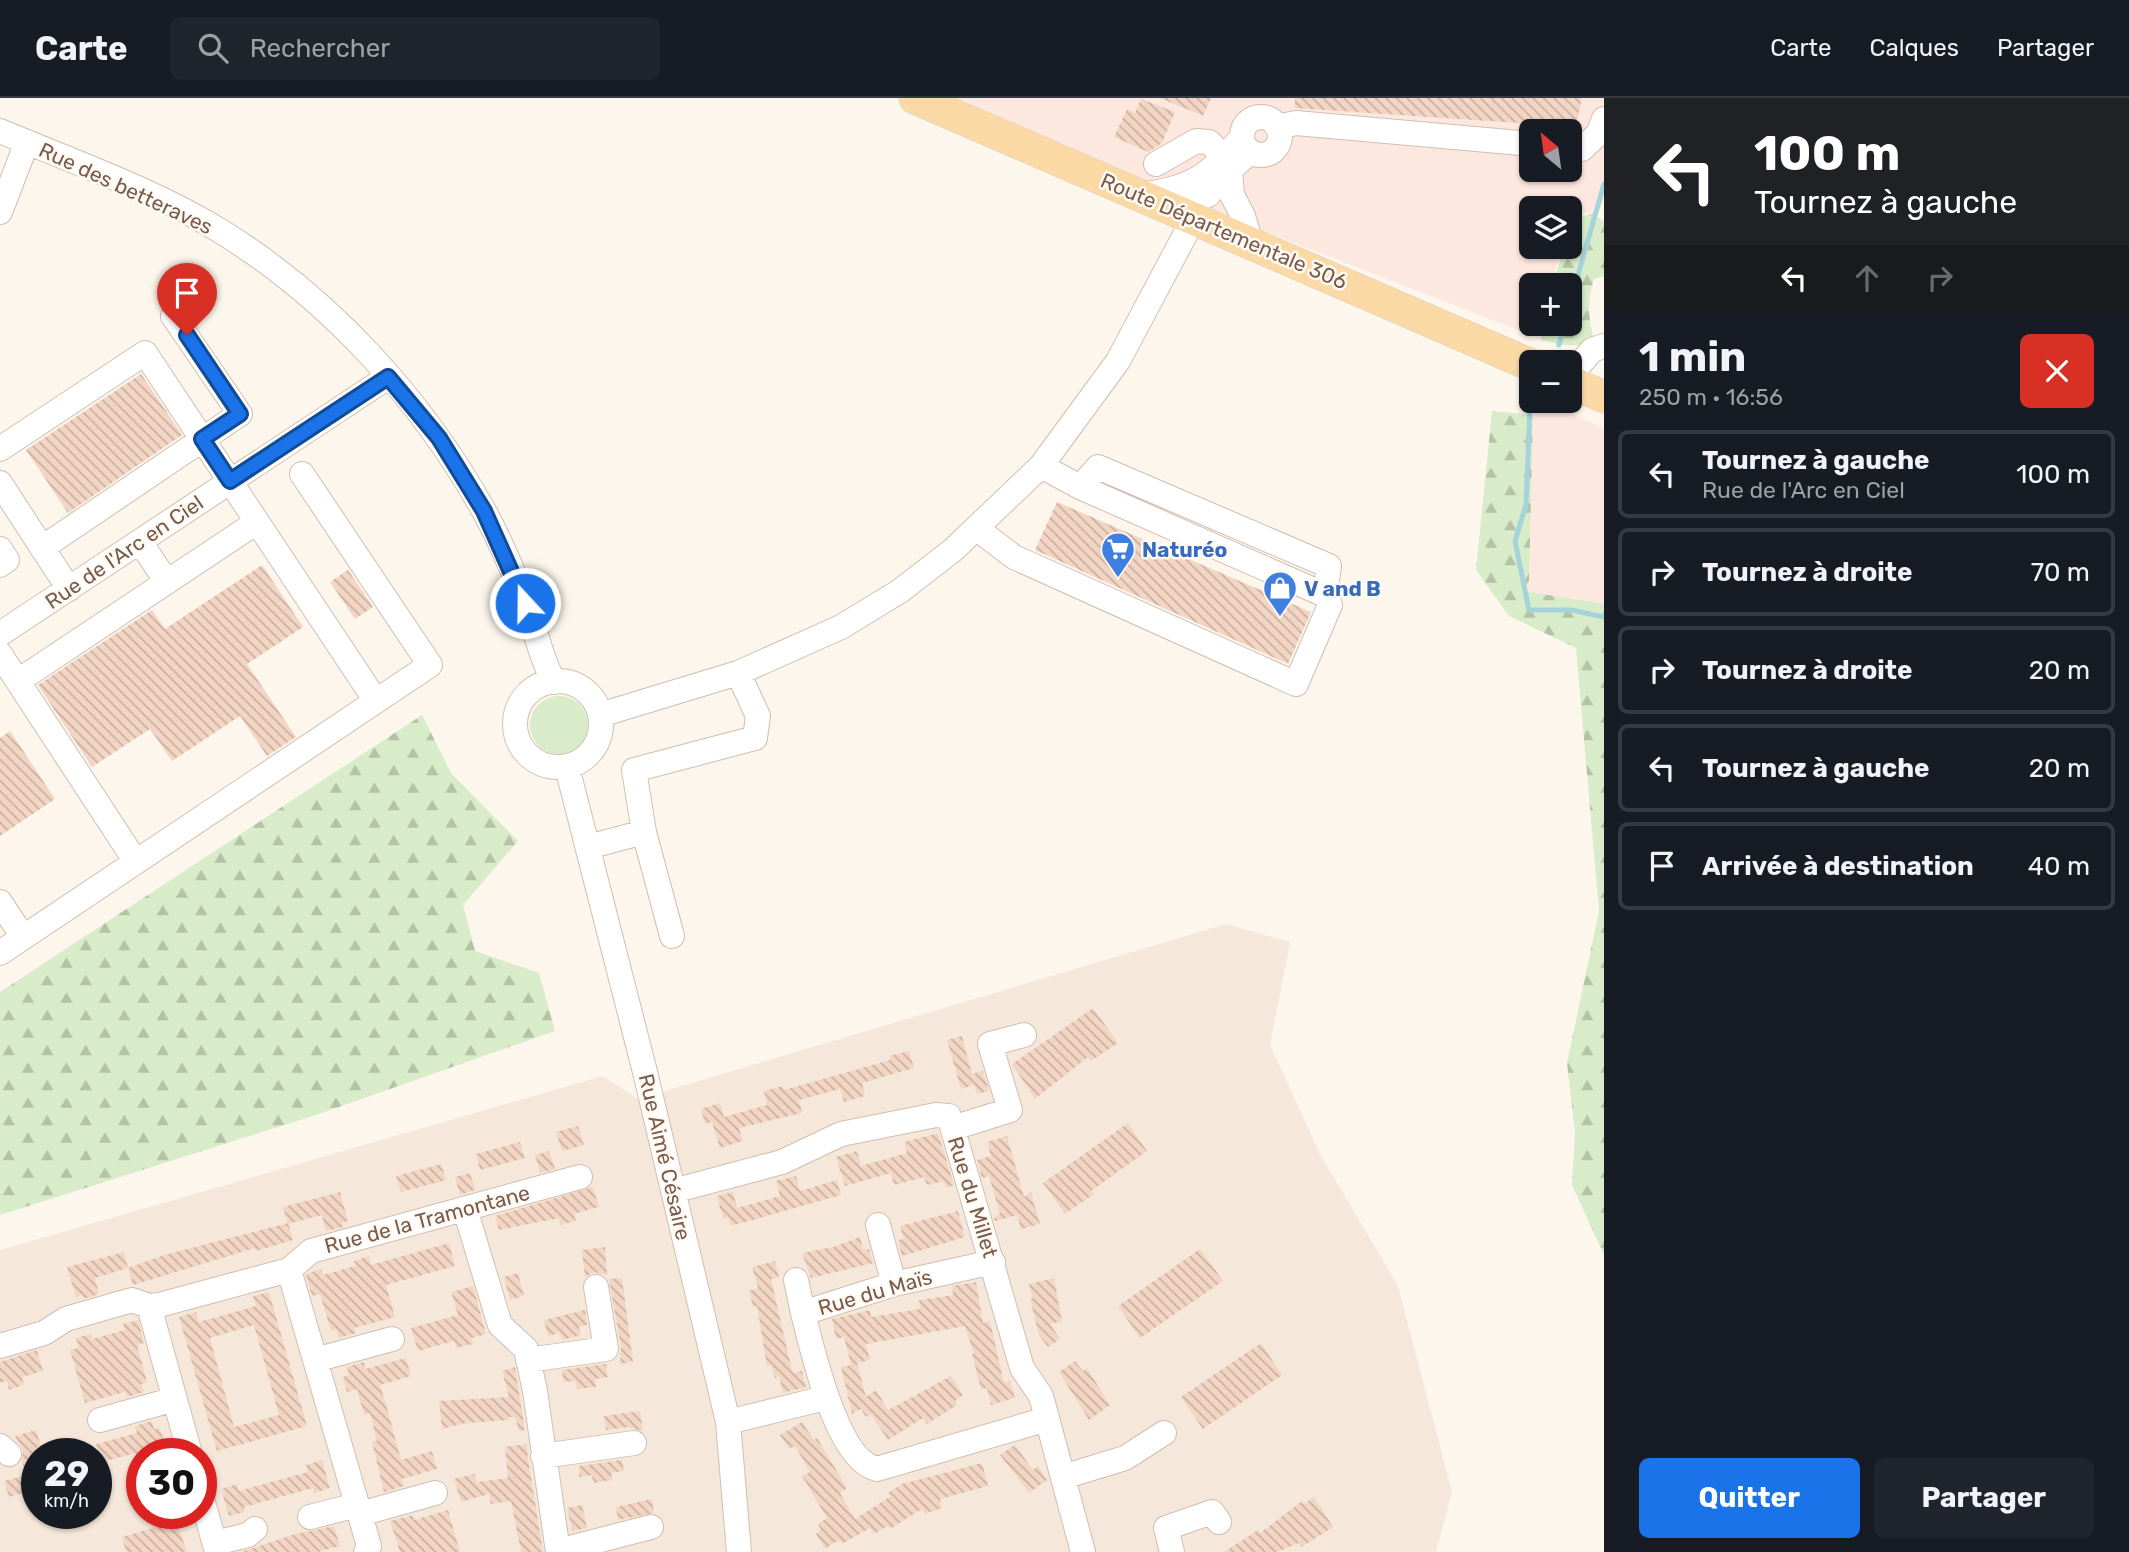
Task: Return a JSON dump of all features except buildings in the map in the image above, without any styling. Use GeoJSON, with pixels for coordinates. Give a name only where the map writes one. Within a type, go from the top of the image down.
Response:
{"type":"FeatureCollection","features":[{"type":"Feature","properties":{"kind":"main road","name":"Route Départementale 306"},"geometry":{"type":"LineString","coordinates":[[915,98],[1250,240],[1519,360]]}},
{"type":"Feature","properties":{"kind":"main road"},"geometry":{"type":"LineString","coordinates":[[1582,385],[1604,397]]}},
{"type":"Feature","properties":{"kind":"street"},"geometry":{"type":"LineString","coordinates":[[1246,144],[1263,154],[1274,149],[1279,139],[1270,114]]}},
{"type":"Feature","properties":{"kind":"street"},"geometry":{"type":"LineString","coordinates":[[600,715],[738,673],[841,627],[900,591],[976,528],[1041,466],[1118,361],[1185,214],[1209,195],[1227,164],[1246,144],[1248,122],[1270,114],[1296,123],[1519,143]]}},
{"type":"Feature","properties":{"kind":"street"},"geometry":{"type":"LineString","coordinates":[[1582,149],[1598,134],[1604,119]]}},
{"type":"Feature","properties":{"kind":"street","name":"Rue des betteraves"},"geometry":{"type":"LineString","coordinates":[[0,131],[150,195],[221,231],[299,288],[341,325],[439,438],[484,511],[510,564],[545,665],[554,682]]}},
{"type":"Feature","properties":{"kind":"street"},"geometry":{"type":"LineString","coordinates":[[1156,164],[1196,141],[1209,142],[1227,164],[1232,195],[1243,216],[1250,240]]}},
{"type":"Feature","properties":{"kind":"street"},"geometry":{"type":"LineString","coordinates":[[0,212],[27,142]]}},
{"type":"Feature","properties":{"kind":"street"},"geometry":{"type":"LineString","coordinates":[[1139,195],[1173,191],[1227,164]]}},
{"type":"Feature","properties":{"kind":"street"},"geometry":{"type":"LineString","coordinates":[[42,548],[240,414],[173,316]]}},
{"type":"Feature","properties":{"kind":"street"},"geometry":{"type":"LineString","coordinates":[[1582,363],[1592,350],[1604,346]]}},
{"type":"Feature","properties":{"kind":"street"},"geometry":{"type":"LineString","coordinates":[[0,449],[145,353],[376,701]]}},
{"type":"Feature","properties":{"kind":"street","name":"Rue de l'Arc en Ciel"},"geometry":{"type":"LineString","coordinates":[[0,634],[388,377]]}},
{"type":"Feature","properties":{"kind":"street"},"geometry":{"type":"LineString","coordinates":[[1041,466],[1080,487],[1325,595]]}},
{"type":"Feature","properties":{"kind":"street"},"geometry":{"type":"LineString","coordinates":[[976,528],[1014,557],[1296,684],[1330,605],[1325,595],[1329,566],[1098,467],[1080,487]]}},
{"type":"Feature","properties":{"kind":"street"},"geometry":{"type":"LineString","coordinates":[[0,953],[430,665],[302,474]]}},
{"type":"Feature","properties":{"kind":"street"},"geometry":{"type":"LineString","coordinates":[[0,483],[69,589]]}},
{"type":"Feature","properties":{"kind":"street"},"geometry":{"type":"LineString","coordinates":[[1186,533],[1206,524],[1205,511]]}},
{"type":"Feature","properties":{"kind":"street"},"geometry":{"type":"LineString","coordinates":[[18,681],[257,522]]}},
{"type":"Feature","properties":{"kind":"street"},"geometry":{"type":"LineString","coordinates":[[140,542],[167,582]]}},
{"type":"Feature","properties":{"kind":"street"},"geometry":{"type":"LineString","coordinates":[[0,549],[8,560],[0,565]]}},
{"type":"Feature","properties":{"kind":"street"},"geometry":{"type":"LineString","coordinates":[[0,654],[136,862]]}},
{"type":"Feature","properties":{"kind":"street"},"geometry":{"type":"LineString","coordinates":[[672,936],[644,832],[634,770],[755,738],[758,716],[738,673]]}},
{"type":"Feature","properties":{"kind":"street"},"geometry":{"type":"LineString","coordinates":[[554,682],[580,688],[591,696],[600,715],[600,735],[594,748],[585,758],[567,767],[540,763],[520,744],[516,731],[520,704],[541,685],[554,682]]}},
{"type":"Feature","properties":{"kind":"street","name":"Rue Aimé Césaire"},"geometry":{"type":"LineString","coordinates":[[567,767],[728,1422],[739,1552]]}},
{"type":"Feature","properties":{"kind":"street"},"geometry":{"type":"LineString","coordinates":[[587,847],[644,832]]}},
{"type":"Feature","properties":{"kind":"street"},"geometry":{"type":"LineString","coordinates":[[0,902],[23,937]]}},
{"type":"Feature","properties":{"kind":"street"},"geometry":{"type":"LineString","coordinates":[[953,1128],[1010,1110],[990,1044],[1024,1035]]}},
{"type":"Feature","properties":{"kind":"street","name":"Rue du Millet"},"geometry":{"type":"LineString","coordinates":[[673,1191],[782,1162],[841,1134],[936,1115],[949,1116],[1022,1368],[1041,1396],[1083,1552]]}},
{"type":"Feature","properties":{"kind":"street","name":"Rue de la Tramontane"},"geometry":{"type":"LineString","coordinates":[[0,1346],[44,1333],[66,1319],[132,1300],[149,1306],[289,1270],[311,1251],[580,1177]]}},
{"type":"Feature","properties":{"kind":"street"},"geometry":{"type":"LineString","coordinates":[[466,1209],[500,1325],[526,1349],[558,1552],[651,1527]]}},
{"type":"Feature","properties":{"kind":"street"},"geometry":{"type":"LineString","coordinates":[[878,1225],[894,1284]]}},
{"type":"Feature","properties":{"kind":"street","name":"Rue du Maïs"},"geometry":{"type":"LineString","coordinates":[[993,1262],[894,1284],[803,1313],[825,1398],[857,1459],[867,1467],[877,1469],[1047,1419]]}},
{"type":"Feature","properties":{"kind":"street"},"geometry":{"type":"LineString","coordinates":[[289,1270],[369,1546],[366,1552]]}},
{"type":"Feature","properties":{"kind":"street"},"geometry":{"type":"LineString","coordinates":[[796,1280],[803,1313]]}},
{"type":"Feature","properties":{"kind":"street"},"geometry":{"type":"LineString","coordinates":[[528,1360],[606,1349],[596,1287]]}},
{"type":"Feature","properties":{"kind":"street"},"geometry":{"type":"LineString","coordinates":[[149,1306],[186,1438]]}},
{"type":"Feature","properties":{"kind":"street"},"geometry":{"type":"LineString","coordinates":[[315,1360],[392,1339]]}},
{"type":"Feature","properties":{"kind":"street"},"geometry":{"type":"LineString","coordinates":[[728,1422],[825,1398]]}},
{"type":"Feature","properties":{"kind":"street"},"geometry":{"type":"LineString","coordinates":[[100,1420],[175,1399]]}},
{"type":"Feature","properties":{"kind":"street"},"geometry":{"type":"LineString","coordinates":[[1063,1476],[1125,1458],[1164,1433]]}},
{"type":"Feature","properties":{"kind":"street"},"geometry":{"type":"LineString","coordinates":[[543,1456],[634,1443]]}},
{"type":"Feature","properties":{"kind":"street"},"geometry":{"type":"LineString","coordinates":[[310,1517],[435,1493]]}},
{"type":"Feature","properties":{"kind":"street"},"geometry":{"type":"LineString","coordinates":[[1172,1552],[1166,1528],[1212,1512],[1219,1522]]}},
{"type":"Feature","properties":{"kind":"street"},"geometry":{"type":"LineString","coordinates":[[211,1529],[216,1548],[248,1535],[255,1529]]}},
{"type":"Feature","properties":{"kind":"shaded area"},"geometry":{"type":"Polygon","coordinates":[[[959,98],[1604,98],[1604,196],[1600,210],[1582,214],[1582,196],[1519,196],[1519,259],[1559,259],[1554,273],[1519,273],[1519,330],[1148,186],[959,98]]]}},
{"type":"Feature","properties":{"kind":"shaded area"},"geometry":{"type":"Polygon","coordinates":[[[1569,413],[1604,428],[1604,604],[1524,591],[1529,581],[1533,415],[1569,413]]]}},
{"type":"Feature","properties":{"kind":"shaded area"},"geometry":{"type":"Polygon","coordinates":[[[1226,924],[1290,942],[1270,1045],[1320,1154],[1398,1286],[1452,1492],[1436,1552],[0,1552],[0,1250],[603,1076],[638,1099],[1226,924]]]}},
{"type":"Feature","properties":{"kind":"green space"},"geometry":{"type":"Polygon","coordinates":[[[1592,214],[1604,221],[1604,276],[1594,279],[1589,302],[1594,340],[1575,345],[1541,340],[1541,336],[1582,336],[1582,273],[1556,273],[1561,259],[1582,259],[1582,216],[1592,214]]]}},
{"type":"Feature","properties":{"kind":"green space"},"geometry":{"type":"Polygon","coordinates":[[[1492,411],[1533,415],[1529,581],[1524,591],[1604,604],[1604,1255],[1572,1185],[1575,1133],[1567,1063],[1599,911],[1576,648],[1509,616],[1476,570],[1492,411]]]}},
{"type":"Feature","properties":{"kind":"green space"},"geometry":{"type":"Polygon","coordinates":[[[559,696],[580,704],[588,725],[580,746],[559,754],[538,746],[530,725],[538,704],[559,696]]]}},
{"type":"Feature","properties":{"kind":"green space"},"geometry":{"type":"Polygon","coordinates":[[[422,715],[451,773],[518,841],[463,905],[475,951],[539,973],[555,1031],[316,1115],[0,1215],[0,992],[422,715]]]}},
{"type":"Feature","properties":{"kind":"waterway"},"geometry":{"type":"LineString","coordinates":[[1579,273],[1604,184]]}},
{"type":"Feature","properties":{"kind":"waterway"},"geometry":{"type":"LineString","coordinates":[[1559,345],[1561,336]]}},
{"type":"Feature","properties":{"kind":"waterway"},"geometry":{"type":"LineString","coordinates":[[1530,413],[1526,505],[1515,541],[1529,610],[1572,610],[1604,617]]}},
{"type":"Feature","properties":{"kind":"place","name":"Naturéo"},"geometry":{"type":"Point","coordinates":[1118,579]}},
{"type":"Feature","properties":{"kind":"place","name":"V and B"},"geometry":{"type":"Point","coordinates":[1280,618]}},
{"type":"Feature","properties":{"kind":"route"},"geometry":{"type":"LineString","coordinates":[[187,335],[240,414],[202,439],[230,481],[388,377],[439,438],[484,511],[510,564],[525,603]]}}]}
